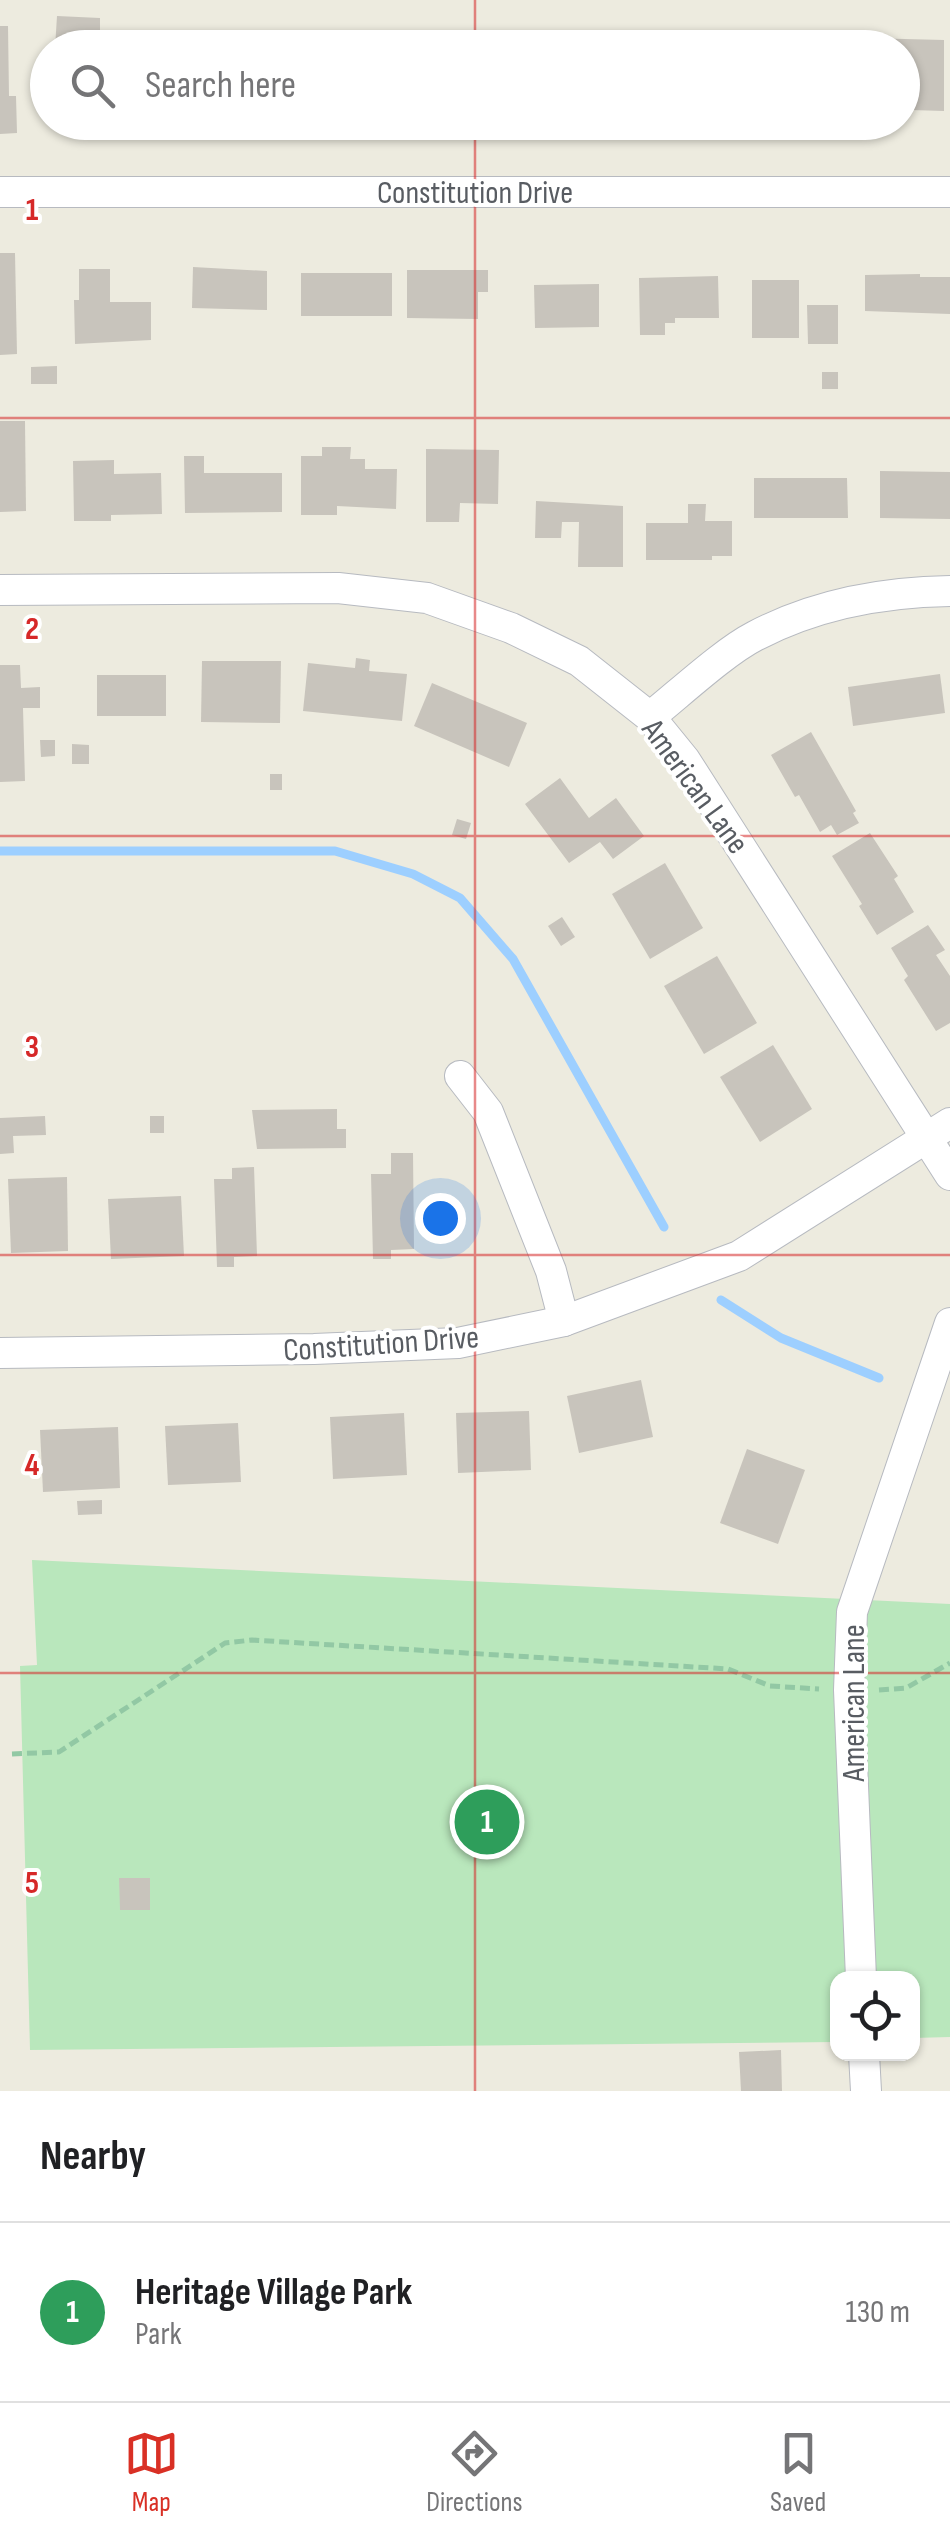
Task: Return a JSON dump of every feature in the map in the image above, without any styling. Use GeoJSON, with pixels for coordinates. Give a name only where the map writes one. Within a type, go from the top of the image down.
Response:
{"type":"FeatureCollection","features":[{"type":"Feature","properties":{"kind":"street","name":"Constitution Drive"},"geometry":{"type":"LineString","coordinates":[[0,192],[950,192]]}},
{"type":"Feature","properties":{"kind":"street","name":"American Lane"},"geometry":{"type":"LineString","coordinates":[[0,590],[338,588],[427,598],[510,628],[578,662],[650,716],[716,807],[937,1130],[950,1176]]}},
{"type":"Feature","properties":{"kind":"street"},"geometry":{"type":"LineString","coordinates":[[650,716],[752,637],[826,606],[905,592],[950,590]]}},
{"type":"Feature","properties":{"kind":"street"},"geometry":{"type":"LineString","coordinates":[[460,1076],[488,1112],[551,1271],[564,1321]]}},
{"type":"Feature","properties":{"kind":"street","name":"Constitution Drive"},"geometry":{"type":"LineString","coordinates":[[0,1353],[314,1350],[458,1343],[564,1321],[738,1256],[937,1130]]}},
{"type":"Feature","properties":{"kind":"street","name":"American Lane"},"geometry":{"type":"LineString","coordinates":[[861,1971],[848,1690],[852,1612],[950,1322]]}},
{"type":"Feature","properties":{"kind":"street"},"geometry":{"type":"LineString","coordinates":[[864,2061],[866,2091]]}},
{"type":"Feature","properties":{"kind":"path"},"geometry":{"type":"LineString","coordinates":[[12,1754],[59,1752],[225,1643],[252,1640],[728,1669],[770,1686],[820,1690]]}},
{"type":"Feature","properties":{"kind":"path"},"geometry":{"type":"LineString","coordinates":[[879,1690],[906,1688],[950,1663]]}},
{"type":"Feature","properties":{"kind":"green space"},"geometry":{"type":"Polygon","coordinates":[[[32,1560],[950,1604],[950,2037],[920,2038],[920,1971],[830,1971],[830,2042],[30,2050],[20,1666],[37,1665],[32,1560]]]}},
{"type":"Feature","properties":{"kind":"building"},"geometry":{"type":"Polygon","coordinates":[[[57,16],[100,18],[100,30],[56,30],[57,16]]]}},
{"type":"Feature","properties":{"kind":"building"},"geometry":{"type":"Polygon","coordinates":[[[0,26],[8,26],[9,96],[16,96],[17,133],[0,134],[0,26]]]}},
{"type":"Feature","properties":{"kind":"building"},"geometry":{"type":"Polygon","coordinates":[[[920,39],[944,40],[944,111],[920,110],[920,39]]]}},
{"type":"Feature","properties":{"kind":"building"},"geometry":{"type":"Polygon","coordinates":[[[0,253],[15,253],[17,354],[0,355],[0,253]]]}},
{"type":"Feature","properties":{"kind":"building"},"geometry":{"type":"Polygon","coordinates":[[[193,267],[267,271],[267,310],[192,308],[193,267]]]}},
{"type":"Feature","properties":{"kind":"building"},"geometry":{"type":"Polygon","coordinates":[[[79,269],[110,269],[110,302],[151,302],[151,340],[75,344],[74,300],[79,300],[79,269]]]}},
{"type":"Feature","properties":{"kind":"building"},"geometry":{"type":"Polygon","coordinates":[[[407,270],[488,270],[488,292],[478,292],[478,319],[407,318],[407,270]]]}},
{"type":"Feature","properties":{"kind":"building"},"geometry":{"type":"Polygon","coordinates":[[[301,273],[392,273],[392,316],[301,316],[301,273]]]}},
{"type":"Feature","properties":{"kind":"building"},"geometry":{"type":"Polygon","coordinates":[[[865,275],[950,277],[950,314],[865,311],[865,275]]]}},
{"type":"Feature","properties":{"kind":"building"},"geometry":{"type":"Polygon","coordinates":[[[718,276],[719,318],[675,318],[675,323],[665,323],[665,335],[640,335],[639,278],[718,276]]]}},
{"type":"Feature","properties":{"kind":"building"},"geometry":{"type":"Polygon","coordinates":[[[752,280],[799,280],[799,338],[752,338],[752,280]]]}},
{"type":"Feature","properties":{"kind":"building"},"geometry":{"type":"Polygon","coordinates":[[[599,284],[599,327],[535,328],[534,285],[599,284]]]}},
{"type":"Feature","properties":{"kind":"building"},"geometry":{"type":"Polygon","coordinates":[[[807,305],[838,305],[838,344],[808,344],[807,305]]]}},
{"type":"Feature","properties":{"kind":"building"},"geometry":{"type":"Polygon","coordinates":[[[57,366],[57,384],[31,384],[31,367],[57,366]]]}},
{"type":"Feature","properties":{"kind":"building"},"geometry":{"type":"Polygon","coordinates":[[[822,372],[838,372],[838,389],[822,389],[822,372]]]}},
{"type":"Feature","properties":{"kind":"building"},"geometry":{"type":"Polygon","coordinates":[[[0,421],[25,421],[26,511],[0,512],[0,421]]]}},
{"type":"Feature","properties":{"kind":"building"},"geometry":{"type":"Polygon","coordinates":[[[322,447],[351,447],[350,459],[365,459],[365,469],[397,469],[396,509],[337,506],[337,515],[301,515],[301,456],[322,456],[322,447]]]}},
{"type":"Feature","properties":{"kind":"building"},"geometry":{"type":"Polygon","coordinates":[[[426,449],[499,450],[498,504],[460,503],[459,522],[426,522],[426,449]]]}},
{"type":"Feature","properties":{"kind":"building"},"geometry":{"type":"Polygon","coordinates":[[[184,456],[204,456],[204,473],[282,473],[282,512],[185,513],[184,456]]]}},
{"type":"Feature","properties":{"kind":"building"},"geometry":{"type":"Polygon","coordinates":[[[114,460],[114,474],[161,473],[162,514],[111,515],[111,521],[74,521],[73,461],[114,460]]]}},
{"type":"Feature","properties":{"kind":"building"},"geometry":{"type":"Polygon","coordinates":[[[880,471],[950,472],[950,519],[880,518],[880,471]]]}},
{"type":"Feature","properties":{"kind":"building"},"geometry":{"type":"Polygon","coordinates":[[[754,478],[847,478],[848,518],[754,518],[754,478]]]}},
{"type":"Feature","properties":{"kind":"building"},"geometry":{"type":"Polygon","coordinates":[[[536,501],[623,506],[623,567],[578,567],[579,522],[562,522],[561,538],[535,538],[536,501]]]}},
{"type":"Feature","properties":{"kind":"building"},"geometry":{"type":"Polygon","coordinates":[[[688,504],[706,504],[705,521],[732,521],[732,556],[712,556],[712,560],[646,560],[646,523],[688,523],[688,504]]]}},
{"type":"Feature","properties":{"kind":"building"},"geometry":{"type":"Polygon","coordinates":[[[356,658],[370,660],[369,671],[407,674],[402,721],[303,711],[308,663],[355,668],[356,658]]]}},
{"type":"Feature","properties":{"kind":"building"},"geometry":{"type":"Polygon","coordinates":[[[202,661],[281,661],[280,723],[201,722],[202,661]]]}},
{"type":"Feature","properties":{"kind":"building"},"geometry":{"type":"Polygon","coordinates":[[[0,665],[20,665],[21,688],[40,687],[40,708],[23,708],[25,781],[0,782],[0,665]]]}},
{"type":"Feature","properties":{"kind":"building"},"geometry":{"type":"Polygon","coordinates":[[[940,674],[945,713],[853,726],[848,687],[940,674]]]}},
{"type":"Feature","properties":{"kind":"building"},"geometry":{"type":"Polygon","coordinates":[[[97,675],[166,675],[166,716],[97,716],[97,675]]]}},
{"type":"Feature","properties":{"kind":"building"},"geometry":{"type":"Polygon","coordinates":[[[432,683],[527,723],[509,767],[414,726],[432,683]]]}},
{"type":"Feature","properties":{"kind":"building"},"geometry":{"type":"Polygon","coordinates":[[[811,732],[856,811],[853,813],[859,823],[837,835],[831,825],[820,832],[771,755],[811,732]]]}},
{"type":"Feature","properties":{"kind":"building"},"geometry":{"type":"Polygon","coordinates":[[[40,740],[55,740],[55,756],[41,757],[40,740]]]}},
{"type":"Feature","properties":{"kind":"building"},"geometry":{"type":"Polygon","coordinates":[[[72,744],[89,745],[89,764],[72,764],[72,744]]]}},
{"type":"Feature","properties":{"kind":"building"},"geometry":{"type":"Polygon","coordinates":[[[270,774],[282,774],[282,790],[270,790],[270,774]]]}},
{"type":"Feature","properties":{"kind":"building"},"geometry":{"type":"Polygon","coordinates":[[[560,778],[589,818],[616,798],[644,836],[613,859],[600,842],[569,863],[525,804],[560,778]]]}},
{"type":"Feature","properties":{"kind":"building"},"geometry":{"type":"Polygon","coordinates":[[[457,819],[471,823],[466,839],[452,835],[457,819]]]}},
{"type":"Feature","properties":{"kind":"building"},"geometry":{"type":"Polygon","coordinates":[[[870,833],[898,876],[894,879],[914,912],[877,935],[832,856],[870,833]]]}},
{"type":"Feature","properties":{"kind":"building"},"geometry":{"type":"Polygon","coordinates":[[[665,863],[703,928],[650,959],[612,894],[665,863]]]}},
{"type":"Feature","properties":{"kind":"building"},"geometry":{"type":"Polygon","coordinates":[[[562,917],[575,937],[561,946],[548,926],[562,917]]]}},
{"type":"Feature","properties":{"kind":"building"},"geometry":{"type":"Polygon","coordinates":[[[928,925],[945,950],[936,955],[950,976],[950,1023],[936,1031],[904,980],[908,976],[891,948],[928,925]]]}},
{"type":"Feature","properties":{"kind":"building"},"geometry":{"type":"Polygon","coordinates":[[[717,956],[757,1023],[704,1054],[664,986],[717,956]]]}},
{"type":"Feature","properties":{"kind":"building"},"geometry":{"type":"Polygon","coordinates":[[[773,1045],[812,1109],[760,1142],[720,1077],[773,1045]]]}},
{"type":"Feature","properties":{"kind":"building"},"geometry":{"type":"Polygon","coordinates":[[[337,1109],[337,1129],[346,1129],[346,1148],[257,1149],[252,1110],[337,1109]]]}},
{"type":"Feature","properties":{"kind":"building"},"geometry":{"type":"Polygon","coordinates":[[[45,1116],[46,1135],[13,1136],[14,1153],[0,1154],[0,1118],[45,1116]]]}},
{"type":"Feature","properties":{"kind":"building"},"geometry":{"type":"Polygon","coordinates":[[[150,1116],[164,1116],[164,1133],[150,1133],[150,1116]]]}},
{"type":"Feature","properties":{"kind":"building"},"geometry":{"type":"Polygon","coordinates":[[[391,1153],[413,1153],[414,1249],[391,1250],[391,1259],[373,1259],[371,1174],[391,1174],[391,1153]]]}},
{"type":"Feature","properties":{"kind":"building"},"geometry":{"type":"Polygon","coordinates":[[[254,1167],[257,1256],[234,1257],[234,1267],[217,1267],[214,1179],[232,1179],[232,1168],[254,1167]]]}},
{"type":"Feature","properties":{"kind":"building"},"geometry":{"type":"Polygon","coordinates":[[[67,1177],[68,1251],[11,1253],[8,1179],[67,1177]]]}},
{"type":"Feature","properties":{"kind":"building"},"geometry":{"type":"Polygon","coordinates":[[[181,1196],[184,1256],[111,1259],[108,1199],[181,1196]]]}},
{"type":"Feature","properties":{"kind":"building"},"geometry":{"type":"Polygon","coordinates":[[[641,1380],[653,1437],[579,1453],[567,1396],[641,1380]]]}},
{"type":"Feature","properties":{"kind":"building"},"geometry":{"type":"Polygon","coordinates":[[[529,1411],[531,1470],[458,1473],[456,1413],[529,1411]]]}},
{"type":"Feature","properties":{"kind":"building"},"geometry":{"type":"Polygon","coordinates":[[[404,1413],[407,1475],[333,1479],[330,1417],[404,1413]]]}},
{"type":"Feature","properties":{"kind":"building"},"geometry":{"type":"Polygon","coordinates":[[[238,1423],[241,1482],[168,1485],[165,1426],[238,1423]]]}},
{"type":"Feature","properties":{"kind":"building"},"geometry":{"type":"Polygon","coordinates":[[[118,1427],[120,1488],[43,1492],[40,1430],[118,1427]]]}},
{"type":"Feature","properties":{"kind":"building"},"geometry":{"type":"Polygon","coordinates":[[[747,1449],[805,1470],[778,1544],[720,1523],[747,1449]]]}},
{"type":"Feature","properties":{"kind":"building"},"geometry":{"type":"Polygon","coordinates":[[[102,1500],[102,1514],[78,1515],[77,1501],[102,1500]]]}},
{"type":"Feature","properties":{"kind":"building"},"geometry":{"type":"Polygon","coordinates":[[[119,1878],[150,1878],[150,1910],[120,1910],[119,1878]]]}},
{"type":"Feature","properties":{"kind":"building"},"geometry":{"type":"Polygon","coordinates":[[[781,2050],[782,2091],[741,2091],[739,2052],[781,2050]]]}},
{"type":"Feature","properties":{"kind":"waterway"},"geometry":{"type":"LineString","coordinates":[[0,851],[335,851],[413,874],[460,898],[513,959],[664,1227]]}},
{"type":"Feature","properties":{"kind":"waterway"},"geometry":{"type":"LineString","coordinates":[[721,1300],[781,1338],[879,1378]]}},
{"type":"Feature","properties":{"kind":"place","name":"Heritage Village Park"},"geometry":{"type":"Point","coordinates":[487,1822]}}]}
